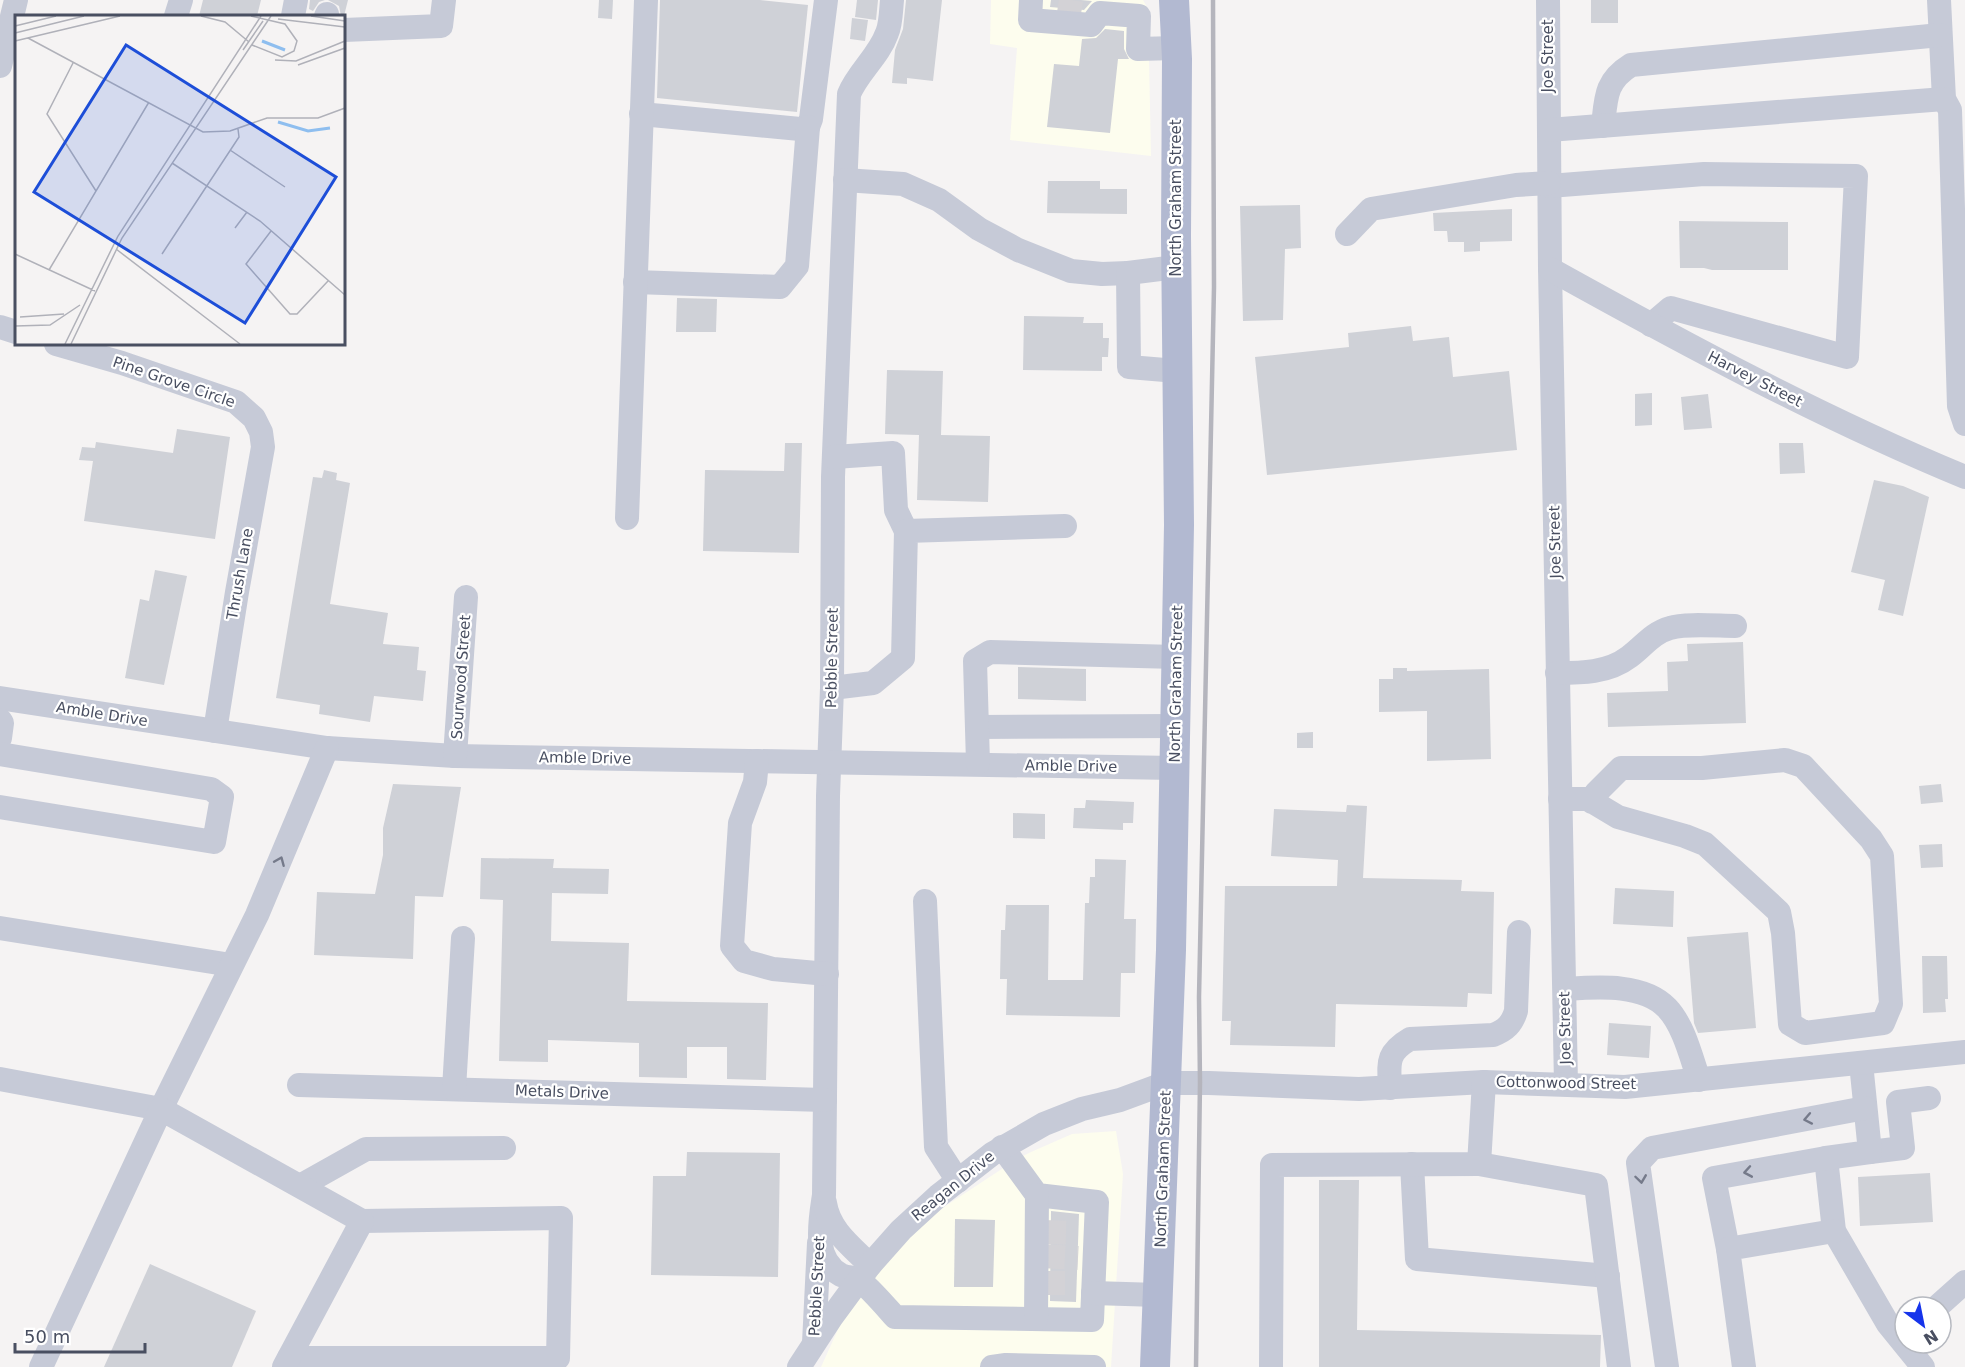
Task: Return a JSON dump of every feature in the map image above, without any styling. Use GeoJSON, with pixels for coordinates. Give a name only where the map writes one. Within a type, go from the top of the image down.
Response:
{"type":"FeatureCollection","features":[{"type":"Feature","properties":{"kind":"main road","name":"North Graham Street"},"geometry":{"type":"LineString","coordinates":[[1155,1367],[1166,1083],[1179,525],[1174,0]]}},
{"type":"Feature","properties":{"kind":"street"},"geometry":{"type":"LineString","coordinates":[[176,15],[181,0]]}},
{"type":"Feature","properties":{"kind":"street"},"geometry":{"type":"LineString","coordinates":[[293,15],[296,0]]}},
{"type":"Feature","properties":{"kind":"street"},"geometry":{"type":"LineString","coordinates":[[345,21],[441,26],[444,0]]}},
{"type":"Feature","properties":{"kind":"street"},"geometry":{"type":"LineString","coordinates":[[627,518],[646,0]]}},
{"type":"Feature","properties":{"kind":"street"},"geometry":{"type":"LineString","coordinates":[[635,282],[780,286],[797,266],[808,127],[811,119],[826,0]]}},
{"type":"Feature","properties":{"kind":"street","name":"Pebble Street"},"geometry":{"type":"LineString","coordinates":[[811,1358],[824,1195],[834,457],[849,94],[854,82],[878,51],[888,32],[892,0]]}},
{"type":"Feature","properties":{"kind":"street"},"geometry":{"type":"LineString","coordinates":[[1031,0],[1030,20],[1091,25],[1100,6],[1139,16],[1138,49],[1176,48]]}},
{"type":"Feature","properties":{"kind":"street","name":"Joe Street"},"geometry":{"type":"LineString","coordinates":[[1548,0],[1550,269],[1566,1084]]}},
{"type":"Feature","properties":{"kind":"street"},"geometry":{"type":"LineString","coordinates":[[1939,0],[1944,99],[1950,110],[1959,406],[1965,424]]}},
{"type":"Feature","properties":{"kind":"street"},"geometry":{"type":"LineString","coordinates":[[0,66],[10,4]]}},
{"type":"Feature","properties":{"kind":"street"},"geometry":{"type":"LineString","coordinates":[[1603,126],[1606,92],[1619,72],[1631,65],[1940,35]]}},
{"type":"Feature","properties":{"kind":"street"},"geometry":{"type":"LineString","coordinates":[[1549,130],[1944,99]]}},
{"type":"Feature","properties":{"kind":"street"},"geometry":{"type":"LineString","coordinates":[[641,114],[800,129],[808,127]]}},
{"type":"Feature","properties":{"kind":"street"},"geometry":{"type":"LineString","coordinates":[[1347,234],[1371,209],[1516,185],[1549,185],[1704,174],[1856,176],[1847,357],[1671,308],[1652,325]]}},
{"type":"Feature","properties":{"kind":"street"},"geometry":{"type":"LineString","coordinates":[[845,180],[903,184],[939,200],[979,229],[1018,250],[1071,271],[1102,274],[1176,267]]}},
{"type":"Feature","properties":{"kind":"street","name":"Harvey Street"},"geometry":{"type":"LineString","coordinates":[[1550,269],[1760,382],[1887,445],[1965,477]]}},
{"type":"Feature","properties":{"kind":"street"},"geometry":{"type":"LineString","coordinates":[[1128,273],[1129,367],[1177,371]]}},
{"type":"Feature","properties":{"kind":"street"},"geometry":{"type":"LineString","coordinates":[[0,327],[15,332]]}},
{"type":"Feature","properties":{"kind":"street","name":"Pine Grove Circle"},"geometry":{"type":"LineString","coordinates":[[59,345],[122,363],[236,402],[254,418]]}},
{"type":"Feature","properties":{"kind":"street","name":"Thrush Lane"},"geometry":{"type":"LineString","coordinates":[[215,731],[262,447],[261,432],[254,418]]}},
{"type":"Feature","properties":{"kind":"street"},"geometry":{"type":"LineString","coordinates":[[832,688],[873,683],[903,658],[906,531],[896,510],[893,453],[834,457]]}},
{"type":"Feature","properties":{"kind":"street"},"geometry":{"type":"LineString","coordinates":[[906,531],[1065,526]]}},
{"type":"Feature","properties":{"kind":"street","name":"Sourwood Street"},"geometry":{"type":"LineString","coordinates":[[455,756],[466,597]]}},
{"type":"Feature","properties":{"kind":"street"},"geometry":{"type":"LineString","coordinates":[[1557,673],[1588,673],[1608,667],[1628,658],[1645,642],[1671,627],[1735,626]]}},
{"type":"Feature","properties":{"kind":"street"},"geometry":{"type":"LineString","coordinates":[[978,764],[975,661],[990,652],[1176,657]]}},
{"type":"Feature","properties":{"kind":"street","name":"Amble Drive"},"geometry":{"type":"LineString","coordinates":[[0,698],[327,748],[455,756],[1174,768]]}},
{"type":"Feature","properties":{"kind":"street"},"geometry":{"type":"LineString","coordinates":[[0,720],[2,723],[0,738]]}},
{"type":"Feature","properties":{"kind":"street"},"geometry":{"type":"LineString","coordinates":[[977,727],[1175,726]]}},
{"type":"Feature","properties":{"kind":"street"},"geometry":{"type":"LineString","coordinates":[[41,1367],[160,1108],[257,915],[327,748]]}},
{"type":"Feature","properties":{"kind":"street"},"geometry":{"type":"LineString","coordinates":[[0,754],[211,789],[222,797],[214,842],[0,807]]}},
{"type":"Feature","properties":{"kind":"street"},"geometry":{"type":"LineString","coordinates":[[1560,799],[1588,799],[1592,802],[1618,817],[1705,844],[1779,912],[1783,933],[1790,1024],[1805,1033],[1883,1023],[1891,1004],[1882,856],[1870,839],[1803,766],[1785,760],[1702,768],[1621,768],[1596,793],[1592,802]]}},
{"type":"Feature","properties":{"kind":"street"},"geometry":{"type":"LineString","coordinates":[[756,761],[755,782],[740,823],[732,946],[744,961],[773,969],[827,974]]}},
{"type":"Feature","properties":{"kind":"street"},"geometry":{"type":"LineString","coordinates":[[925,902],[936,1147],[958,1180]]}},
{"type":"Feature","properties":{"kind":"street"},"geometry":{"type":"LineString","coordinates":[[0,928],[231,965]]}},
{"type":"Feature","properties":{"kind":"street"},"geometry":{"type":"LineString","coordinates":[[1390,1088],[1390,1057],[1398,1046],[1410,1039],[1493,1035],[1503,1031],[1513,1021],[1516,1011],[1519,932]]}},
{"type":"Feature","properties":{"kind":"street"},"geometry":{"type":"LineString","coordinates":[[454,1089],[463,938]]}},
{"type":"Feature","properties":{"kind":"street"},"geometry":{"type":"LineString","coordinates":[[1565,989],[1627,989],[1656,999],[1668,1010],[1683,1035],[1699,1080]]}},
{"type":"Feature","properties":{"kind":"street"},"geometry":{"type":"LineString","coordinates":[[1833,1029],[1837,1066]]}},
{"type":"Feature","properties":{"kind":"street","name":"Cottonwood Street"},"geometry":{"type":"LineString","coordinates":[[1166,1083],[1359,1089],[1484,1082],[1625,1087],[1965,1052]]}},
{"type":"Feature","properties":{"kind":"street"},"geometry":{"type":"LineString","coordinates":[[1861,1063],[1870,1152]]}},
{"type":"Feature","properties":{"kind":"street"},"geometry":{"type":"LineString","coordinates":[[0,1079],[160,1108],[362,1221],[561,1218],[558,1358],[286,1362],[362,1221]]}},
{"type":"Feature","properties":{"kind":"street"},"geometry":{"type":"LineString","coordinates":[[1479,1164],[1484,1082]]}},
{"type":"Feature","properties":{"kind":"street","name":"Reagan Drive"},"geometry":{"type":"LineString","coordinates":[[811,1358],[865,1272],[901,1230],[958,1180],[1002,1147],[1054,1120],[1166,1083]]}},
{"type":"Feature","properties":{"kind":"street","name":"Metals Drive"},"geometry":{"type":"LineString","coordinates":[[299,1085],[825,1100]]}},
{"type":"Feature","properties":{"kind":"street"},"geometry":{"type":"LineString","coordinates":[[1744,1367],[1728,1249],[1714,1178],[1826,1158],[1904,1148],[1898,1102],[1929,1098]]}},
{"type":"Feature","properties":{"kind":"street"},"geometry":{"type":"LineString","coordinates":[[1667,1367],[1638,1163],[1652,1148],[1865,1108]]}},
{"type":"Feature","properties":{"kind":"street"},"geometry":{"type":"LineString","coordinates":[[1002,1147],[1037,1195],[1039,1283],[1036,1319]]}},
{"type":"Feature","properties":{"kind":"street"},"geometry":{"type":"LineString","coordinates":[[300,1186],[366,1149],[504,1148]]}},
{"type":"Feature","properties":{"kind":"street"},"geometry":{"type":"LineString","coordinates":[[1826,1158],[1834,1231],[1893,1329]]}},
{"type":"Feature","properties":{"kind":"street"},"geometry":{"type":"LineString","coordinates":[[1412,1164],[1417,1259],[1608,1276]]}},
{"type":"Feature","properties":{"kind":"street"},"geometry":{"type":"LineString","coordinates":[[1271,1367],[1272,1165],[1412,1164],[1479,1164],[1596,1185],[1619,1367]]}},
{"type":"Feature","properties":{"kind":"street","name":"Pebble Street"},"geometry":{"type":"LineString","coordinates":[[820,1226],[821,1245],[825,1259],[842,1275],[865,1272],[837,1233],[826,1211],[824,1195]]}},
{"type":"Feature","properties":{"kind":"street"},"geometry":{"type":"LineString","coordinates":[[865,1272],[895,1317],[1092,1320],[1086,1259],[1087,1234],[1097,1202],[1037,1195]]}},
{"type":"Feature","properties":{"kind":"street"},"geometry":{"type":"LineString","coordinates":[[1728,1249],[1834,1231]]}},
{"type":"Feature","properties":{"kind":"street"},"geometry":{"type":"LineString","coordinates":[[1950,1295],[1965,1282]]}},
{"type":"Feature","properties":{"kind":"street"},"geometry":{"type":"LineString","coordinates":[[1088,1287],[1158,1295]]}},
{"type":"Feature","properties":{"kind":"street"},"geometry":{"type":"LineString","coordinates":[[992,1367],[1006,1365],[1094,1367]]}},
{"type":"Feature","properties":{"kind":"shaded area"},"geometry":{"type":"Polygon","coordinates":[[[991,0],[1143,0],[1148,9],[1151,156],[1010,140],[1017,48],[990,44],[991,0]]]}},
{"type":"Feature","properties":{"kind":"shaded area"},"geometry":{"type":"Polygon","coordinates":[[[1116,1131],[1123,1174],[1111,1367],[821,1367],[845,1314],[896,1250],[941,1209],[1031,1152],[1072,1134],[1116,1131]]]}},
{"type":"Feature","properties":{"kind":"building"},"geometry":{"type":"Polygon","coordinates":[[[203,0],[261,0],[257,15],[199,15],[203,0]]]}},
{"type":"Feature","properties":{"kind":"building"},"geometry":{"type":"Polygon","coordinates":[[[310,0],[325,0],[319,2],[313,11],[309,9],[310,0]]]}},
{"type":"Feature","properties":{"kind":"building"},"geometry":{"type":"Polygon","coordinates":[[[328,0],[348,0],[344,15],[341,15],[339,6],[328,0]]]}},
{"type":"Feature","properties":{"kind":"building"},"geometry":{"type":"Polygon","coordinates":[[[599,0],[613,0],[612,19],[598,18],[599,0]]]}},
{"type":"Feature","properties":{"kind":"building"},"geometry":{"type":"Polygon","coordinates":[[[660,0],[760,0],[808,5],[797,112],[657,98],[660,0]]]}},
{"type":"Feature","properties":{"kind":"building"},"geometry":{"type":"Polygon","coordinates":[[[857,0],[878,0],[876,20],[855,17],[857,0]]]}},
{"type":"Feature","properties":{"kind":"building"},"geometry":{"type":"Polygon","coordinates":[[[906,0],[942,0],[933,81],[907,78],[907,84],[892,83],[895,50],[903,29],[906,0]]]}},
{"type":"Feature","properties":{"kind":"building"},"geometry":{"type":"Polygon","coordinates":[[[1051,0],[1092,1],[1084,10],[1050,7],[1051,0]]]}},
{"type":"Feature","properties":{"kind":"building"},"geometry":{"type":"Polygon","coordinates":[[[1591,0],[1618,0],[1618,23],[1591,23],[1591,0]]]}},
{"type":"Feature","properties":{"kind":"building"},"geometry":{"type":"Polygon","coordinates":[[[852,18],[868,20],[865,41],[850,39],[852,18]]]}},
{"type":"Feature","properties":{"kind":"building"},"geometry":{"type":"Polygon","coordinates":[[[1105,29],[1124,31],[1124,49],[1129,59],[1118,59],[1110,133],[1047,127],[1054,64],[1079,66],[1082,39],[1096,38],[1105,29]]]}},
{"type":"Feature","properties":{"kind":"building"},"geometry":{"type":"Polygon","coordinates":[[[1048,181],[1100,181],[1100,189],[1127,189],[1127,214],[1047,213],[1048,181]]]}},
{"type":"Feature","properties":{"kind":"building"},"geometry":{"type":"Polygon","coordinates":[[[1300,205],[1301,248],[1285,249],[1283,320],[1243,321],[1240,206],[1300,205]]]}},
{"type":"Feature","properties":{"kind":"building"},"geometry":{"type":"Polygon","coordinates":[[[1512,209],[1512,241],[1480,242],[1480,251],[1464,252],[1464,242],[1448,242],[1447,231],[1434,231],[1433,213],[1512,209]]]}},
{"type":"Feature","properties":{"kind":"building"},"geometry":{"type":"Polygon","coordinates":[[[1679,221],[1788,222],[1788,270],[1680,268],[1679,221]]]}},
{"type":"Feature","properties":{"kind":"building"},"geometry":{"type":"Polygon","coordinates":[[[677,298],[717,299],[716,332],[676,332],[677,298]]]}},
{"type":"Feature","properties":{"kind":"building"},"geometry":{"type":"Polygon","coordinates":[[[1024,316],[1084,317],[1083,323],[1103,323],[1103,338],[1109,338],[1108,357],[1102,357],[1102,371],[1023,370],[1024,316]]]}},
{"type":"Feature","properties":{"kind":"building"},"geometry":{"type":"Polygon","coordinates":[[[1411,326],[1413,341],[1449,337],[1453,377],[1509,371],[1517,450],[1267,475],[1255,357],[1349,347],[1348,333],[1411,326]]]}},
{"type":"Feature","properties":{"kind":"building"},"geometry":{"type":"Polygon","coordinates":[[[887,370],[943,371],[941,435],[990,436],[988,502],[917,500],[919,435],[885,434],[887,370]]]}},
{"type":"Feature","properties":{"kind":"building"},"geometry":{"type":"Polygon","coordinates":[[[1652,393],[1652,425],[1635,426],[1635,394],[1652,393]]]}},
{"type":"Feature","properties":{"kind":"building"},"geometry":{"type":"Polygon","coordinates":[[[1708,394],[1712,428],[1684,430],[1681,397],[1708,394]]]}},
{"type":"Feature","properties":{"kind":"building"},"geometry":{"type":"Polygon","coordinates":[[[177,429],[230,437],[215,539],[84,521],[93,461],[79,460],[82,447],[95,448],[96,442],[173,453],[177,429]]]}},
{"type":"Feature","properties":{"kind":"building"},"geometry":{"type":"Polygon","coordinates":[[[785,443],[802,443],[799,553],[703,551],[705,470],[784,471],[785,443]]]}},
{"type":"Feature","properties":{"kind":"building"},"geometry":{"type":"Polygon","coordinates":[[[1779,443],[1803,443],[1805,473],[1780,474],[1779,443]]]}},
{"type":"Feature","properties":{"kind":"building"},"geometry":{"type":"Polygon","coordinates":[[[324,470],[337,473],[336,480],[350,483],[330,604],[388,613],[383,644],[419,647],[417,670],[426,671],[423,701],[374,696],[370,722],[319,714],[320,705],[276,698],[313,477],[322,478],[324,470]]]}},
{"type":"Feature","properties":{"kind":"building"},"geometry":{"type":"Polygon","coordinates":[[[1874,480],[1903,486],[1929,497],[1903,616],[1878,610],[1885,580],[1851,572],[1874,480]]]}},
{"type":"Feature","properties":{"kind":"building"},"geometry":{"type":"Polygon","coordinates":[[[155,570],[187,576],[164,685],[125,678],[140,599],[149,601],[155,570]]]}},
{"type":"Feature","properties":{"kind":"building"},"geometry":{"type":"Polygon","coordinates":[[[1743,642],[1746,723],[1608,727],[1607,693],[1668,691],[1667,662],[1688,661],[1687,644],[1743,642]]]}},
{"type":"Feature","properties":{"kind":"building"},"geometry":{"type":"Polygon","coordinates":[[[1018,667],[1086,669],[1086,701],[1018,699],[1018,667]]]}},
{"type":"Feature","properties":{"kind":"building"},"geometry":{"type":"Polygon","coordinates":[[[1393,668],[1407,668],[1407,671],[1489,669],[1491,759],[1427,761],[1427,711],[1379,712],[1379,679],[1393,679],[1393,668]]]}},
{"type":"Feature","properties":{"kind":"building"},"geometry":{"type":"Polygon","coordinates":[[[1313,732],[1313,748],[1297,748],[1297,733],[1313,732]]]}},
{"type":"Feature","properties":{"kind":"building"},"geometry":{"type":"Polygon","coordinates":[[[393,784],[461,787],[443,897],[415,896],[413,959],[314,955],[317,892],[375,894],[383,855],[383,828],[393,784]]]}},
{"type":"Feature","properties":{"kind":"building"},"geometry":{"type":"Polygon","coordinates":[[[1941,784],[1943,802],[1921,804],[1919,786],[1941,784]]]}},
{"type":"Feature","properties":{"kind":"building"},"geometry":{"type":"Polygon","coordinates":[[[1086,800],[1134,802],[1133,823],[1123,823],[1123,830],[1073,828],[1074,808],[1085,808],[1086,800]]]}},
{"type":"Feature","properties":{"kind":"building"},"geometry":{"type":"Polygon","coordinates":[[[1347,805],[1367,806],[1363,878],[1462,880],[1461,891],[1494,892],[1492,994],[1468,993],[1467,1007],[1336,1004],[1335,1047],[1230,1045],[1231,1021],[1222,1021],[1225,886],[1337,886],[1338,860],[1271,856],[1274,809],[1346,812],[1347,805]]]}},
{"type":"Feature","properties":{"kind":"building"},"geometry":{"type":"Polygon","coordinates":[[[1013,813],[1045,814],[1045,839],[1013,838],[1013,813]]]}},
{"type":"Feature","properties":{"kind":"building"},"geometry":{"type":"Polygon","coordinates":[[[1942,844],[1943,867],[1921,868],[1919,845],[1942,844]]]}},
{"type":"Feature","properties":{"kind":"building"},"geometry":{"type":"Polygon","coordinates":[[[481,858],[554,859],[553,868],[609,869],[608,894],[552,893],[551,941],[629,943],[627,1001],[768,1003],[766,1080],[727,1079],[727,1047],[687,1047],[687,1078],[639,1077],[639,1043],[548,1040],[548,1062],[499,1061],[503,900],[480,899],[481,858]]]}},
{"type":"Feature","properties":{"kind":"building"},"geometry":{"type":"Polygon","coordinates":[[[1095,859],[1126,860],[1124,919],[1136,919],[1135,973],[1121,973],[1120,1017],[1006,1015],[1007,979],[1000,979],[1001,930],[1005,930],[1006,905],[1049,905],[1048,980],[1083,980],[1085,903],[1089,903],[1090,877],[1095,877],[1095,859]]]}},
{"type":"Feature","properties":{"kind":"building"},"geometry":{"type":"Polygon","coordinates":[[[1615,888],[1674,891],[1673,927],[1613,924],[1615,888]]]}},
{"type":"Feature","properties":{"kind":"building"},"geometry":{"type":"Polygon","coordinates":[[[1748,932],[1756,1028],[1698,1033],[1694,1023],[1687,937],[1748,932]]]}},
{"type":"Feature","properties":{"kind":"building"},"geometry":{"type":"Polygon","coordinates":[[[1922,956],[1947,956],[1946,1012],[1923,1013],[1922,956]]]}},
{"type":"Feature","properties":{"kind":"building"},"geometry":{"type":"Polygon","coordinates":[[[1609,1023],[1651,1026],[1649,1058],[1607,1055],[1609,1023]]]}},
{"type":"Feature","properties":{"kind":"building"},"geometry":{"type":"Polygon","coordinates":[[[687,1152],[780,1153],[778,1277],[651,1275],[653,1176],[686,1176],[687,1152]]]}},
{"type":"Feature","properties":{"kind":"building"},"geometry":{"type":"Polygon","coordinates":[[[1930,1173],[1933,1222],[1860,1226],[1858,1177],[1930,1173]]]}},
{"type":"Feature","properties":{"kind":"building"},"geometry":{"type":"Polygon","coordinates":[[[1319,1180],[1359,1180],[1357,1330],[1601,1335],[1600,1367],[1319,1367],[1319,1180]]]}},
{"type":"Feature","properties":{"kind":"building"},"geometry":{"type":"Polygon","coordinates":[[[1051,1211],[1079,1214],[1076,1302],[1050,1301],[1051,1211]]]}},
{"type":"Feature","properties":{"kind":"building"},"geometry":{"type":"Polygon","coordinates":[[[955,1219],[995,1220],[993,1287],[954,1287],[955,1219]]]}},
{"type":"Feature","properties":{"kind":"building"},"geometry":{"type":"Polygon","coordinates":[[[150,1264],[256,1311],[232,1367],[104,1367],[150,1264]]]}},
{"type":"Feature","properties":{"kind":"tunnel"},"geometry":{"type":"LineString","coordinates":[[1068,20],[1071,0]]}},
{"type":"Feature","properties":{"kind":"tunnel"},"geometry":{"type":"LineString","coordinates":[[1042,1232],[1078,1233]]}},
{"type":"Feature","properties":{"kind":"tunnel"},"geometry":{"type":"LineString","coordinates":[[1041,1256],[1078,1258]]}},
{"type":"Feature","properties":{"kind":"tunnel"},"geometry":{"type":"LineString","coordinates":[[1041,1283],[1077,1283]]}},
{"type":"Feature","properties":{"kind":"railway"},"geometry":{"type":"LineString","coordinates":[[1196,1367],[1199,997],[1214,287],[1213,0]]}}]}
